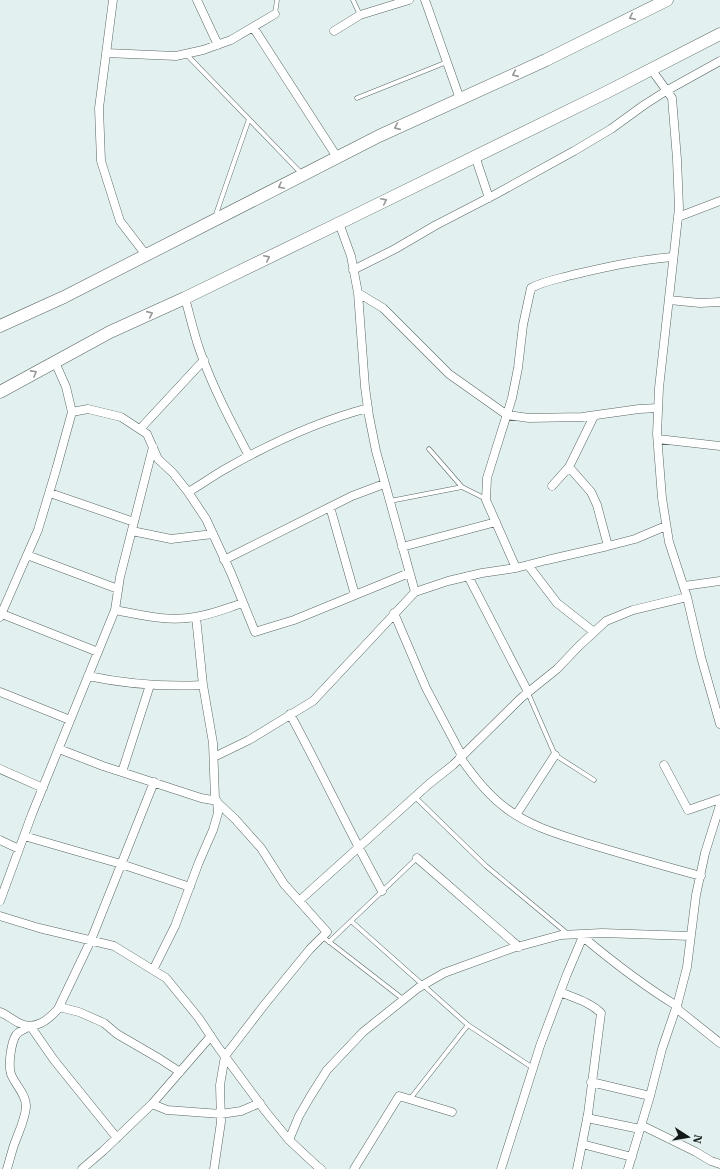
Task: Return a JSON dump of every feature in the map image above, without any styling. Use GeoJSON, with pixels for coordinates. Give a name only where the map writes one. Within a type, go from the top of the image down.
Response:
{"type":"FeatureCollection","features":[{"type":"Feature","properties":{"kind":"main road"},"geometry":{"type":"LineString","coordinates":[[0,326],[64,297],[378,136],[546,60],[667,0]]}},
{"type":"Feature","properties":{"kind":"main road"},"geometry":{"type":"LineString","coordinates":[[0,392],[110,332],[339,223],[720,34]]}},
{"type":"Feature","properties":{"kind":"street"},"geometry":{"type":"LineString","coordinates":[[113,0],[99,108],[101,161],[120,221],[146,255]]}},
{"type":"Feature","properties":{"kind":"street"},"geometry":{"type":"LineString","coordinates":[[197,0],[218,45]]}},
{"type":"Feature","properties":{"kind":"street"},"geometry":{"type":"LineString","coordinates":[[334,31],[360,15],[409,0]]}},
{"type":"Feature","properties":{"kind":"street"},"geometry":{"type":"LineString","coordinates":[[425,0],[460,99]]}},
{"type":"Feature","properties":{"kind":"street"},"geometry":{"type":"LineString","coordinates":[[106,53],[176,56],[186,54],[203,50],[231,40],[274,14]]}},
{"type":"Feature","properties":{"kind":"street"},"geometry":{"type":"LineString","coordinates":[[253,27],[336,157]]}},
{"type":"Feature","properties":{"kind":"street"},"geometry":{"type":"LineString","coordinates":[[353,270],[395,249],[436,224],[489,198],[574,151],[611,129],[666,91],[720,61]]}},
{"type":"Feature","properties":{"kind":"street"},"geometry":{"type":"LineString","coordinates":[[651,69],[672,98],[679,208],[672,257],[658,408],[658,438],[662,498],[669,542],[684,586],[701,657],[720,724]]}},
{"type":"Feature","properties":{"kind":"street"},"geometry":{"type":"LineString","coordinates":[[475,156],[489,198]]}},
{"type":"Feature","properties":{"kind":"street"},"geometry":{"type":"LineString","coordinates":[[678,216],[720,201]]}},
{"type":"Feature","properties":{"kind":"street"},"geometry":{"type":"LineString","coordinates":[[339,223],[351,256],[358,293],[368,408],[376,450],[384,484],[415,592]]}},
{"type":"Feature","properties":{"kind":"street"},"geometry":{"type":"LineString","coordinates":[[516,568],[486,500],[487,478],[507,416],[518,368],[523,325],[531,288],[542,283],[607,266],[640,260],[672,257]]}},
{"type":"Feature","properties":{"kind":"street"},"geometry":{"type":"LineString","coordinates":[[358,293],[383,308],[449,374],[507,416],[529,418],[582,417],[639,409],[658,408]]}},
{"type":"Feature","properties":{"kind":"street"},"geometry":{"type":"LineString","coordinates":[[184,298],[204,360],[229,419],[250,456]]}},
{"type":"Feature","properties":{"kind":"street"},"geometry":{"type":"LineString","coordinates":[[669,300],[700,303],[720,302]]}},
{"type":"Feature","properties":{"kind":"street"},"geometry":{"type":"LineString","coordinates":[[140,429],[204,360]]}},
{"type":"Feature","properties":{"kind":"street"},"geometry":{"type":"LineString","coordinates":[[56,362],[66,387],[72,412],[50,493],[38,530],[1,616],[98,652]]}},
{"type":"Feature","properties":{"kind":"street"},"geometry":{"type":"LineString","coordinates":[[188,492],[226,468],[274,442],[349,413],[368,408]]}},
{"type":"Feature","properties":{"kind":"street"},"geometry":{"type":"LineString","coordinates":[[72,412],[88,409],[121,417],[147,434],[158,459],[173,473],[206,519],[255,632],[294,620],[410,573]]}},
{"type":"Feature","properties":{"kind":"street"},"geometry":{"type":"LineString","coordinates":[[552,486],[569,467],[594,416]]}},
{"type":"Feature","properties":{"kind":"street"},"geometry":{"type":"LineString","coordinates":[[658,438],[720,446]]}},
{"type":"Feature","properties":{"kind":"street"},"geometry":{"type":"LineString","coordinates":[[0,901],[24,836],[115,610],[118,589],[153,447]]}},
{"type":"Feature","properties":{"kind":"street"},"geometry":{"type":"LineString","coordinates":[[569,467],[591,492],[597,506],[608,546]]}},
{"type":"Feature","properties":{"kind":"street"},"geometry":{"type":"LineString","coordinates":[[224,560],[352,496],[384,484]]}},
{"type":"Feature","properties":{"kind":"street"},"geometry":{"type":"LineString","coordinates":[[50,493],[134,522]]}},
{"type":"Feature","properties":{"kind":"street"},"geometry":{"type":"LineString","coordinates":[[330,507],[355,595]]}},
{"type":"Feature","properties":{"kind":"street"},"geometry":{"type":"LineString","coordinates":[[402,546],[496,522]]}},
{"type":"Feature","properties":{"kind":"street"},"geometry":{"type":"LineString","coordinates":[[214,757],[249,740],[313,701],[415,592],[468,576],[516,568],[635,539],[666,526]]}},
{"type":"Feature","properties":{"kind":"street"},"geometry":{"type":"LineString","coordinates":[[132,531],[171,539],[213,534]]}},
{"type":"Feature","properties":{"kind":"street"},"geometry":{"type":"LineString","coordinates":[[27,555],[118,589]]}},
{"type":"Feature","properties":{"kind":"street"},"geometry":{"type":"LineString","coordinates":[[528,565],[557,603],[594,632]]}},
{"type":"Feature","properties":{"kind":"street"},"geometry":{"type":"LineString","coordinates":[[468,576],[528,692]]}},
{"type":"Feature","properties":{"kind":"street"},"geometry":{"type":"LineString","coordinates":[[684,586],[720,581]]}},
{"type":"Feature","properties":{"kind":"street"},"geometry":{"type":"LineString","coordinates":[[299,901],[461,757],[528,692],[558,669],[579,646],[606,621],[633,610],[687,597]]}},
{"type":"Feature","properties":{"kind":"street"},"geometry":{"type":"LineString","coordinates":[[115,610],[159,618],[196,617],[243,603]]}},
{"type":"Feature","properties":{"kind":"street"},"geometry":{"type":"LineString","coordinates":[[394,613],[426,688],[461,757],[486,791],[516,816],[555,833],[700,876]]}},
{"type":"Feature","properties":{"kind":"street"},"geometry":{"type":"LineString","coordinates":[[153,970],[175,926],[213,830],[218,813],[218,803],[215,795],[213,743],[203,685],[196,617]]}},
{"type":"Feature","properties":{"kind":"street"},"geometry":{"type":"LineString","coordinates":[[88,676],[150,685],[203,685]]}},
{"type":"Feature","properties":{"kind":"street"},"geometry":{"type":"LineString","coordinates":[[122,772],[150,685]]}},
{"type":"Feature","properties":{"kind":"street"},"geometry":{"type":"LineString","coordinates":[[0,692],[70,720]]}},
{"type":"Feature","properties":{"kind":"street"},"geometry":{"type":"LineString","coordinates":[[290,714],[326,782],[337,808],[382,891]]}},
{"type":"Feature","properties":{"kind":"street"},"geometry":{"type":"LineString","coordinates":[[58,750],[207,799],[215,799],[215,795]]}},
{"type":"Feature","properties":{"kind":"street"},"geometry":{"type":"LineString","coordinates":[[516,816],[555,756]]}},
{"type":"Feature","properties":{"kind":"street"},"geometry":{"type":"LineString","coordinates":[[664,765],[688,810],[720,799]]}},
{"type":"Feature","properties":{"kind":"street"},"geometry":{"type":"LineString","coordinates":[[0,769],[43,788]]}},
{"type":"Feature","properties":{"kind":"street"},"geometry":{"type":"LineString","coordinates":[[7,1169],[25,1115],[26,1105],[11,1072],[10,1061],[14,1040],[16,1035],[24,1029],[50,1018],[59,1007],[91,940],[154,782]]}},
{"type":"Feature","properties":{"kind":"street"},"geometry":{"type":"LineString","coordinates":[[214,1169],[221,1122],[220,1085],[225,1056],[264,1004],[326,939],[327,932],[284,884],[261,848],[235,819],[218,803]]}},
{"type":"Feature","properties":{"kind":"street"},"geometry":{"type":"LineString","coordinates":[[628,1169],[650,1096],[662,1049],[677,1007],[687,967],[690,936],[700,876],[705,853],[720,805]]}},
{"type":"Feature","properties":{"kind":"street"},"geometry":{"type":"LineString","coordinates":[[24,836],[122,864],[190,887]]}},
{"type":"Feature","properties":{"kind":"street"},"geometry":{"type":"LineString","coordinates":[[0,840],[19,849]]}},
{"type":"Feature","properties":{"kind":"street"},"geometry":{"type":"LineString","coordinates":[[417,858],[520,947]]}},
{"type":"Feature","properties":{"kind":"street"},"geometry":{"type":"LineString","coordinates":[[0,916],[39,928],[114,946],[166,978],[198,1017],[225,1056],[289,1140],[322,1169]]}},
{"type":"Feature","properties":{"kind":"street"},"geometry":{"type":"LineString","coordinates":[[289,1140],[299,1116],[327,1070],[363,1032],[403,999],[444,973],[520,947],[561,935],[602,933],[690,936]]}},
{"type":"Feature","properties":{"kind":"street"},"geometry":{"type":"LineString","coordinates":[[501,1169],[533,1068],[560,992],[584,935]]}},
{"type":"Feature","properties":{"kind":"street"},"geometry":{"type":"LineString","coordinates":[[584,935],[602,953],[677,1007],[720,1043]]}},
{"type":"Feature","properties":{"kind":"street"},"geometry":{"type":"LineString","coordinates":[[560,992],[582,1001],[597,1009],[601,1013],[587,1118],[577,1169]]}},
{"type":"Feature","properties":{"kind":"street"},"geometry":{"type":"LineString","coordinates":[[59,1007],[79,1012],[104,1023],[118,1034],[180,1072]]}},
{"type":"Feature","properties":{"kind":"street"},"geometry":{"type":"LineString","coordinates":[[0,1012],[20,1024],[32,1026],[54,1060],[117,1138]]}},
{"type":"Feature","properties":{"kind":"street"},"geometry":{"type":"LineString","coordinates":[[82,1169],[152,1104],[211,1036]]}},
{"type":"Feature","properties":{"kind":"street"},"geometry":{"type":"LineString","coordinates":[[591,1082],[650,1096]]}},
{"type":"Feature","properties":{"kind":"street"},"geometry":{"type":"LineString","coordinates":[[354,1169],[399,1096],[452,1112]]}},
{"type":"Feature","properties":{"kind":"street"},"geometry":{"type":"LineString","coordinates":[[152,1104],[167,1110],[221,1114],[241,1111],[260,1103]]}},
{"type":"Feature","properties":{"kind":"street"},"geometry":{"type":"LineString","coordinates":[[587,1118],[641,1127],[720,1164]]}},
{"type":"Feature","properties":{"kind":"street"},"geometry":{"type":"LineString","coordinates":[[582,1144],[632,1157]]}},
{"type":"Feature","properties":{"kind":"lane"},"geometry":{"type":"LineString","coordinates":[[274,14],[277,0]]}},
{"type":"Feature","properties":{"kind":"lane"},"geometry":{"type":"LineString","coordinates":[[353,0],[360,15]]}},
{"type":"Feature","properties":{"kind":"lane"},"geometry":{"type":"LineString","coordinates":[[186,54],[303,175]]}},
{"type":"Feature","properties":{"kind":"lane"},"geometry":{"type":"LineString","coordinates":[[357,98],[447,62]]}},
{"type":"Feature","properties":{"kind":"lane"},"geometry":{"type":"LineString","coordinates":[[213,221],[249,119]]}},
{"type":"Feature","properties":{"kind":"lane"},"geometry":{"type":"LineString","coordinates":[[429,449],[462,487],[486,500]]}},
{"type":"Feature","properties":{"kind":"lane"},"geometry":{"type":"LineString","coordinates":[[390,502],[462,487]]}},
{"type":"Feature","properties":{"kind":"lane"},"geometry":{"type":"LineString","coordinates":[[528,692],[555,756],[594,780]]}},
{"type":"Feature","properties":{"kind":"lane"},"geometry":{"type":"LineString","coordinates":[[415,797],[486,866],[569,935]]}},
{"type":"Feature","properties":{"kind":"lane"},"geometry":{"type":"LineString","coordinates":[[403,999],[326,939],[351,921],[417,858]]}},
{"type":"Feature","properties":{"kind":"lane"},"geometry":{"type":"LineString","coordinates":[[351,921],[468,1025],[533,1068]]}},
{"type":"Feature","properties":{"kind":"lane"},"geometry":{"type":"LineString","coordinates":[[409,1099],[468,1025]]}}]}
